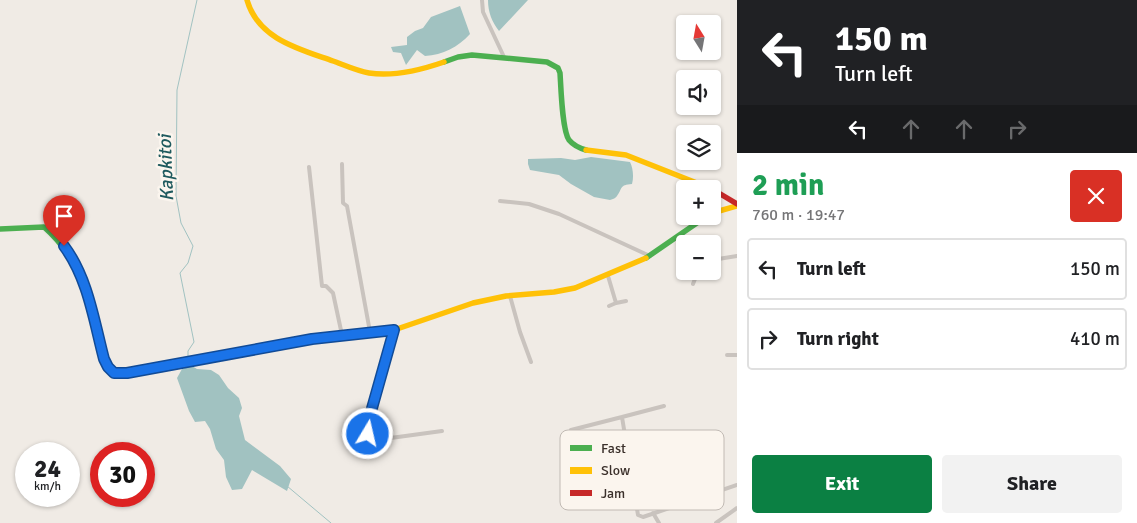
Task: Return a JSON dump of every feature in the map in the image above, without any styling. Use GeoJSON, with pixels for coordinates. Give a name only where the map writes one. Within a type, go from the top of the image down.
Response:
{"type":"FeatureCollection","features":[{"type":"Feature","properties":{"kind":"street"},"geometry":{"type":"LineString","coordinates":[[247,0],[250,11],[257,22],[269,33],[290,46],[369,73],[398,73],[421,70],[465,56],[504,57],[547,62],[558,68],[560,73],[566,134],[572,144],[578,148],[591,151],[626,155],[690,180]]}},
{"type":"Feature","properties":{"kind":"street"},"geometry":{"type":"LineString","coordinates":[[482,0],[483,12],[504,57]]}},
{"type":"Feature","properties":{"kind":"street"},"geometry":{"type":"LineString","coordinates":[[342,164],[343,203],[348,206],[370,332]]}},
{"type":"Feature","properties":{"kind":"street"},"geometry":{"type":"LineString","coordinates":[[309,167],[322,286],[326,286],[333,293],[342,335]]}},
{"type":"Feature","properties":{"kind":"street"},"geometry":{"type":"LineString","coordinates":[[721,193],[737,205]]}},
{"type":"Feature","properties":{"kind":"street"},"geometry":{"type":"LineString","coordinates":[[500,201],[529,204],[559,214],[650,256]]}},
{"type":"Feature","properties":{"kind":"street"},"geometry":{"type":"LineString","coordinates":[[721,210],[737,205]]}},
{"type":"Feature","properties":{"kind":"street"},"geometry":{"type":"LineString","coordinates":[[0,229],[44,227],[64,246],[72,257],[81,277],[104,359],[114,373],[127,373],[312,339],[394,330],[431,319],[460,307],[510,296],[576,288],[608,276],[650,256],[694,225]]}},
{"type":"Feature","properties":{"kind":"street"},"geometry":{"type":"LineString","coordinates":[[721,259],[737,256]]}},
{"type":"Feature","properties":{"kind":"street"},"geometry":{"type":"LineString","coordinates":[[608,276],[616,303]]}},
{"type":"Feature","properties":{"kind":"street"},"geometry":{"type":"LineString","coordinates":[[693,284],[695,280]]}},
{"type":"Feature","properties":{"kind":"street"},"geometry":{"type":"LineString","coordinates":[[510,296],[531,362]]}},
{"type":"Feature","properties":{"kind":"street"},"geometry":{"type":"LineString","coordinates":[[609,306],[626,301]]}},
{"type":"Feature","properties":{"kind":"street"},"geometry":{"type":"LineString","coordinates":[[394,330],[367,426],[368,434],[376,440],[442,431]]}},
{"type":"Feature","properties":{"kind":"street"},"geometry":{"type":"LineString","coordinates":[[727,355],[737,355]]}},
{"type":"Feature","properties":{"kind":"street"},"geometry":{"type":"LineString","coordinates":[[572,430],[664,406]]}},
{"type":"Feature","properties":{"kind":"street"},"geometry":{"type":"LineString","coordinates":[[622,417],[624,430]]}},
{"type":"Feature","properties":{"kind":"street"},"geometry":{"type":"LineString","coordinates":[[724,490],[737,486]]}},
{"type":"Feature","properties":{"kind":"street"},"geometry":{"type":"LineString","coordinates":[[716,523],[737,508]]}},
{"type":"Feature","properties":{"kind":"street"},"geometry":{"type":"LineString","coordinates":[[637,510],[638,514],[643,517],[662,510]]}},
{"type":"Feature","properties":{"kind":"street"},"geometry":{"type":"LineString","coordinates":[[653,513],[659,523]]}},
{"type":"Feature","properties":{"kind":"water"},"geometry":{"type":"Polygon","coordinates":[[[488,0],[528,0],[499,31],[491,17],[488,0]]]}},
{"type":"Feature","properties":{"kind":"water"},"geometry":{"type":"Polygon","coordinates":[[[460,6],[470,34],[460,43],[438,54],[425,56],[417,50],[406,65],[401,53],[393,52],[391,47],[407,45],[407,37],[423,28],[431,17],[460,6]]]}},
{"type":"Feature","properties":{"kind":"water"},"geometry":{"type":"Polygon","coordinates":[[[591,157],[630,162],[633,173],[632,184],[623,186],[617,197],[611,200],[594,197],[559,175],[530,170],[528,164],[528,159],[561,158],[575,160],[591,157]]]}},
{"type":"Feature","properties":{"kind":"water"},"geometry":{"type":"Polygon","coordinates":[[[192,366],[197,369],[211,370],[219,375],[228,388],[239,398],[242,408],[239,416],[245,440],[280,466],[291,479],[287,491],[252,470],[242,489],[232,490],[226,477],[224,460],[216,449],[210,429],[205,421],[195,422],[177,378],[182,369],[192,366]]]}},
{"type":"Feature","properties":{"kind":"waterway","name":"Kapkitoi"},"geometry":{"type":"LineString","coordinates":[[188,359],[188,351],[194,342],[180,273],[188,263],[193,246],[181,223],[176,196],[177,90],[197,0]]}},
{"type":"Feature","properties":{"kind":"waterway","name":"Kapkitoi"},"geometry":{"type":"LineString","coordinates":[[287,486],[331,523]]}},
{"type":"Feature","properties":{"kind":"traffic: fast"},"geometry":{"type":"LineString","coordinates":[[444,62],[472,55],[547,62],[558,68],[567,135],[573,144],[586,150]]}},
{"type":"Feature","properties":{"kind":"traffic: fast"},"geometry":{"type":"LineString","coordinates":[[646,258],[694,225]]}},
{"type":"Feature","properties":{"kind":"traffic: fast"},"geometry":{"type":"LineString","coordinates":[[0,229],[44,227],[56,238],[73,262],[79,275],[104,357],[111,371],[122,374],[301,341]]}},
{"type":"Feature","properties":{"kind":"traffic: slow"},"geometry":{"type":"LineString","coordinates":[[247,0],[252,13],[260,24],[281,41],[360,71],[378,74],[398,73],[417,70],[444,62]]}},
{"type":"Feature","properties":{"kind":"traffic: slow"},"geometry":{"type":"LineString","coordinates":[[586,150],[626,155],[689,180]]}},
{"type":"Feature","properties":{"kind":"traffic: slow"},"geometry":{"type":"LineString","coordinates":[[721,210],[737,206]]}},
{"type":"Feature","properties":{"kind":"traffic: slow"},"geometry":{"type":"LineString","coordinates":[[301,341],[394,330],[473,303],[506,296],[554,292],[575,288],[646,258]]}},
{"type":"Feature","properties":{"kind":"traffic: jam"},"geometry":{"type":"LineString","coordinates":[[721,194],[737,204]]}},
{"type":"Feature","properties":{"kind":"route"},"geometry":{"type":"LineString","coordinates":[[64,246],[72,257],[81,277],[104,359],[114,373],[127,373],[312,339],[394,330],[367,426],[368,434]]}}]}
